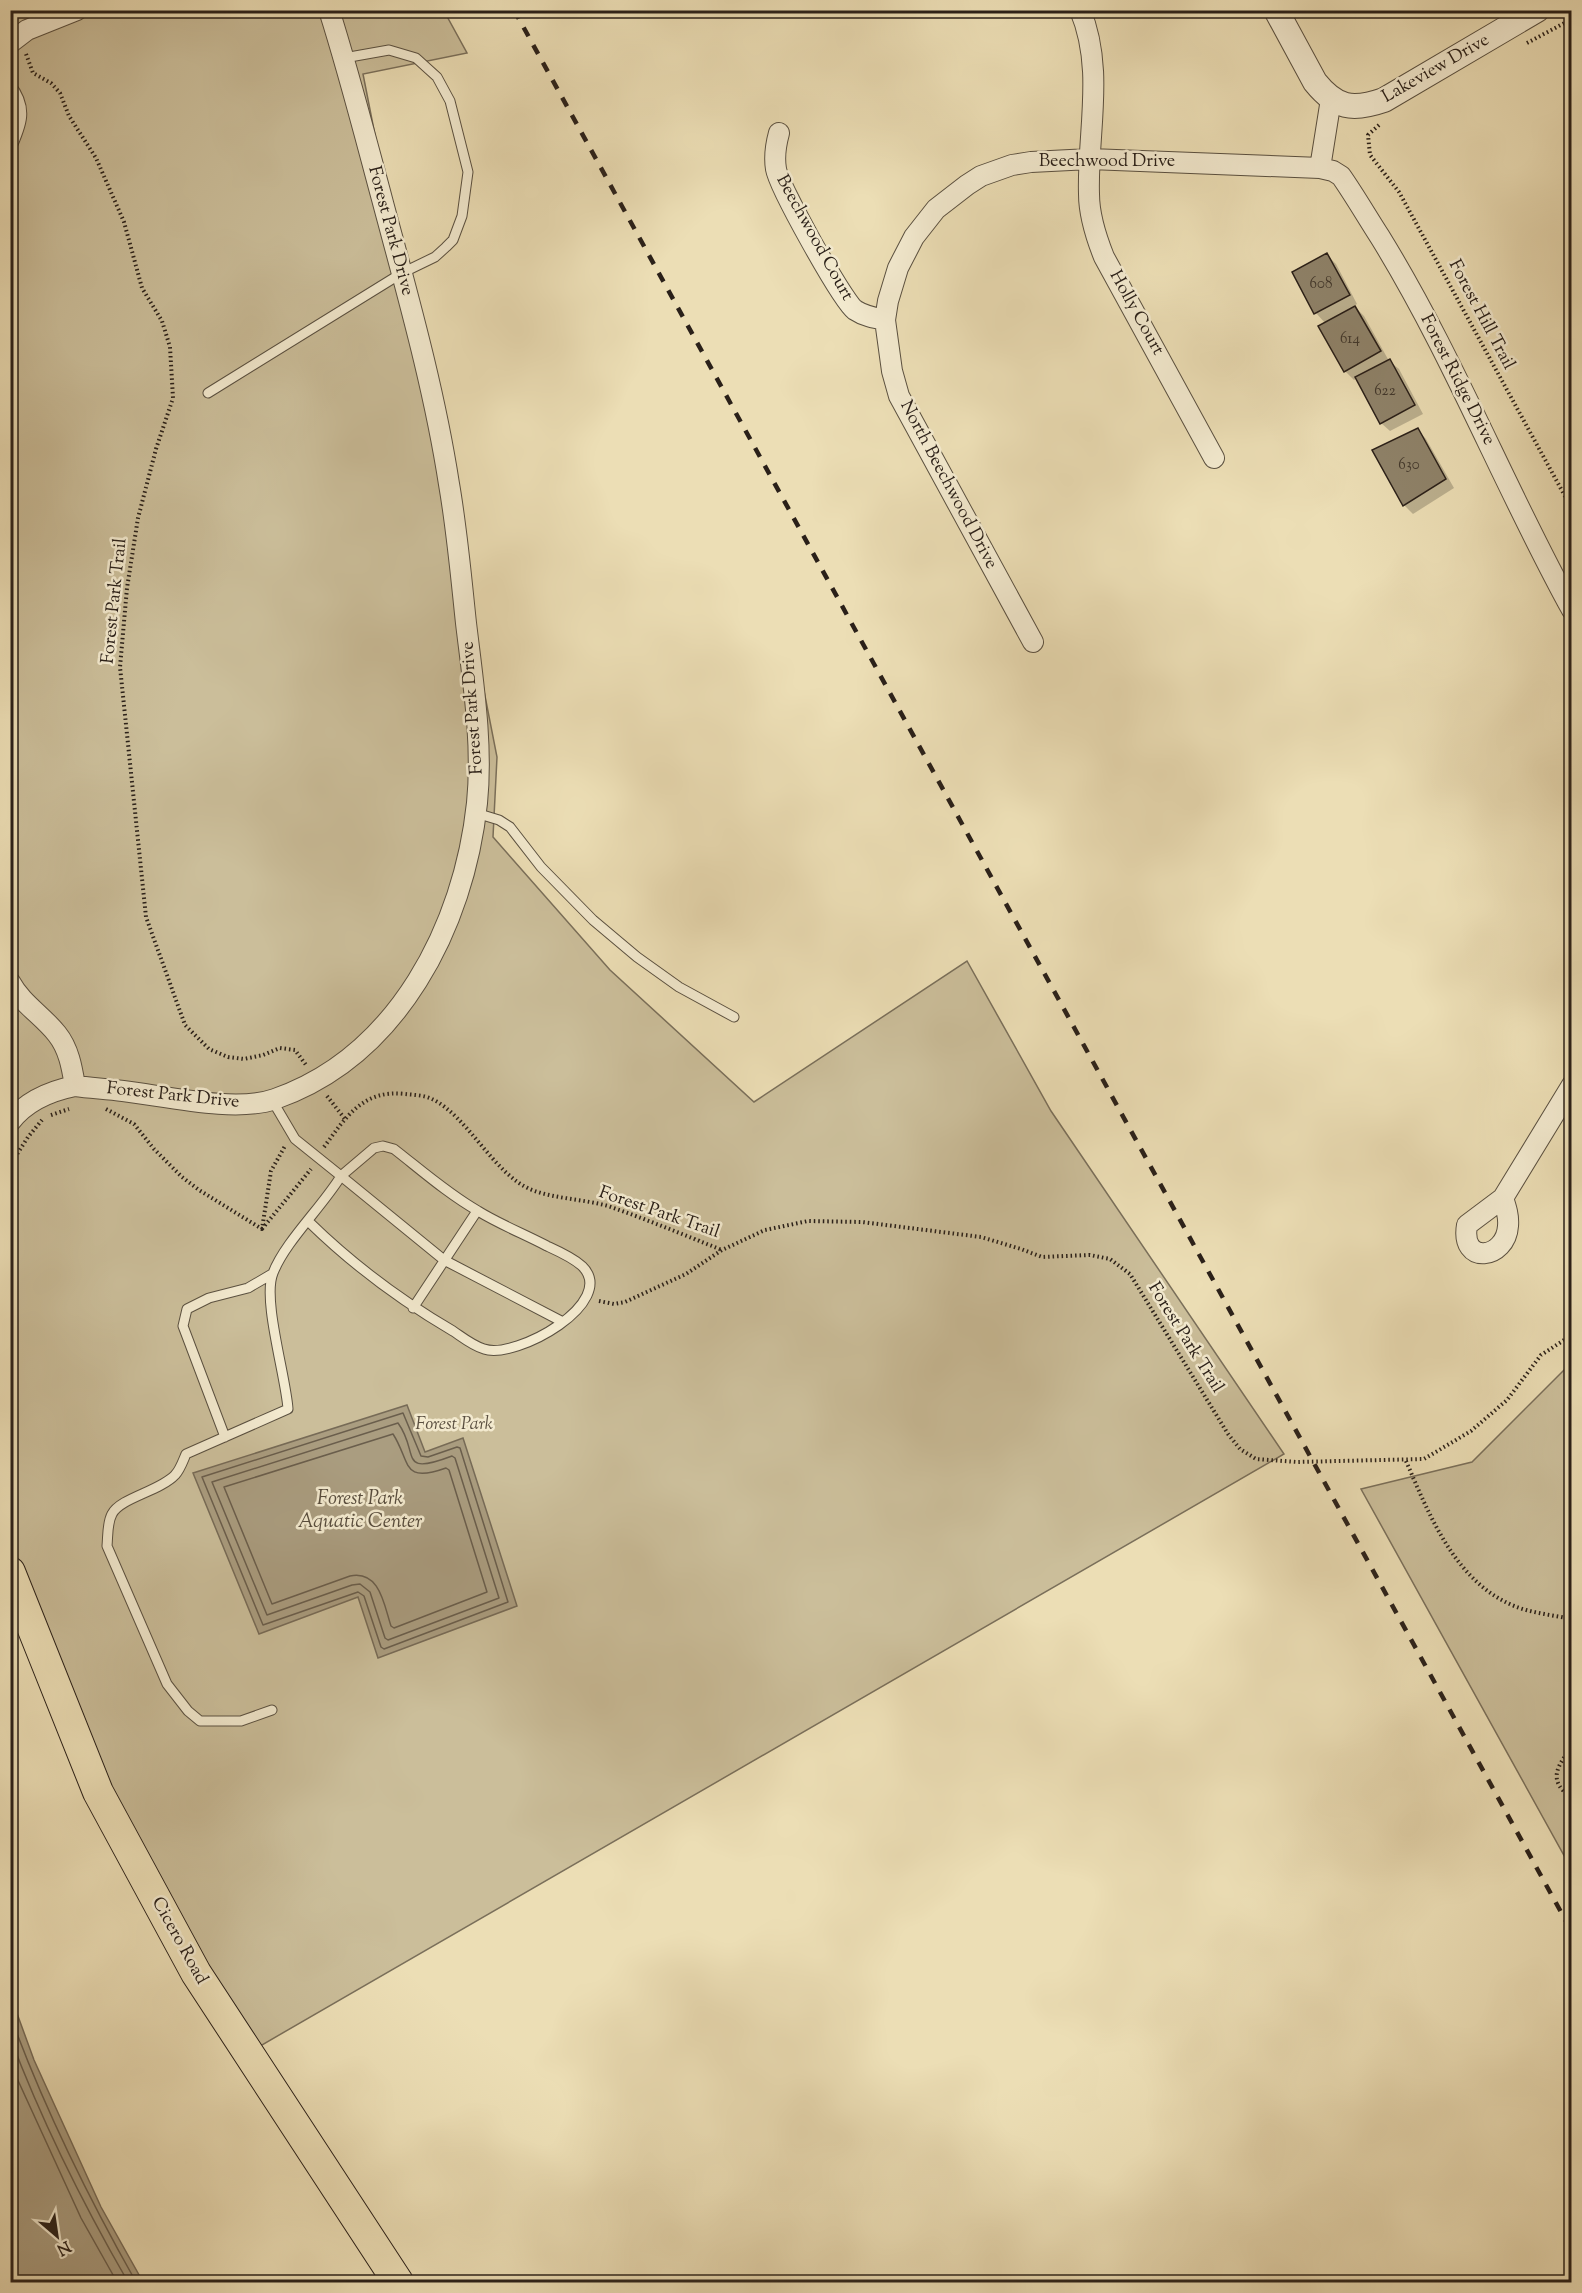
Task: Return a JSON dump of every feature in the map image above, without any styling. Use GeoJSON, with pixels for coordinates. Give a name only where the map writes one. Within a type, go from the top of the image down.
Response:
{"type":"FeatureCollection","features":[{"type":"Feature","properties":{"kind":"main road","name":"Cicero Road"},"geometry":{"type":"LineString","coordinates":[[10,1572],[98,1792],[196,1973],[398,2283]]}},
{"type":"Feature","properties":{"kind":"street"},"geometry":{"type":"LineString","coordinates":[[16,39],[77,10]]}},
{"type":"Feature","properties":{"kind":"street","name":"Forest Park Drive"},"geometry":{"type":"LineString","coordinates":[[10,1122],[33,1101],[55,1090],[75,1086],[200,1102],[249,1103],[272,1100],[315,1079],[338,1067],[382,1028],[431,958],[459,894],[471,845],[480,768],[459,553],[449,483],[433,398],[402,273],[329,10]]}},
{"type":"Feature","properties":{"kind":"street","name":"Holly Court"},"geometry":{"type":"LineString","coordinates":[[1080,10],[1087,28],[1093,61],[1089,195],[1091,216],[1100,247],[1214,458]]}},
{"type":"Feature","properties":{"kind":"street"},"geometry":{"type":"LineString","coordinates":[[1276,10],[1315,82],[1331,99],[1320,168]]}},
{"type":"Feature","properties":{"kind":"street","name":"Lakeview Drive"},"geometry":{"type":"LineString","coordinates":[[1331,99],[1347,106],[1361,106],[1384,100],[1537,10]]}},
{"type":"Feature","properties":{"kind":"street","name":"Beechwood Court"},"geometry":{"type":"LineString","coordinates":[[778,133],[776,170],[787,197],[846,301],[864,315],[885,320]]}},
{"type":"Feature","properties":{"kind":"street","name":"Beechwood Drive"},"geometry":{"type":"LineString","coordinates":[[885,320],[898,267],[914,237],[936,209],[981,176],[1012,165],[1049,160],[1090,159],[1320,168]]}},
{"type":"Feature","properties":{"kind":"street","name":"Forest Ridge Drive"},"geometry":{"type":"LineString","coordinates":[[1320,168],[1334,171],[1341,176],[1403,274],[1452,367],[1545,562],[1572,610]]}},
{"type":"Feature","properties":{"kind":"street","name":"North Beechwood Drive"},"geometry":{"type":"LineString","coordinates":[[885,320],[887,348],[899,396],[1033,642]]}},
{"type":"Feature","properties":{"kind":"street"},"geometry":{"type":"LineString","coordinates":[[10,982],[27,1005],[63,1042],[68,1053],[75,1086]]}},
{"type":"Feature","properties":{"kind":"street"},"geometry":{"type":"LineString","coordinates":[[1503,1198],[1572,1085]]}},
{"type":"Feature","properties":{"kind":"lane"},"geometry":{"type":"LineString","coordinates":[[208,393],[402,273],[435,257],[453,240],[462,216],[468,172],[450,101],[437,77],[416,58],[389,50],[344,58]]}},
{"type":"Feature","properties":{"kind":"lane"},"geometry":{"type":"LineString","coordinates":[[10,84],[19,95],[23,110],[18,134],[10,151]]}},
{"type":"Feature","properties":{"kind":"lane"},"geometry":{"type":"LineString","coordinates":[[476,813],[499,819],[510,827],[549,875],[593,920],[636,957],[679,987],[734,1017]]}},
{"type":"Feature","properties":{"kind":"lane"},"geometry":{"type":"LineString","coordinates":[[272,1100],[296,1139],[444,1260],[561,1322]]}},
{"type":"Feature","properties":{"kind":"lane"},"geometry":{"type":"LineString","coordinates":[[272,1710],[241,1721],[200,1721],[188,1711],[167,1684],[107,1546],[108,1526],[112,1513],[120,1505],[162,1486],[177,1474],[186,1454],[288,1409],[270,1300],[272,1274],[290,1244],[328,1197],[340,1176],[374,1148],[383,1146],[393,1149],[477,1211],[567,1256],[583,1267],[590,1279],[587,1298],[579,1310],[533,1340],[511,1349],[485,1350],[413,1308],[341,1253],[309,1221]]}},
{"type":"Feature","properties":{"kind":"lane"},"geometry":{"type":"LineString","coordinates":[[413,1308],[477,1211]]}},
{"type":"Feature","properties":{"kind":"lane"},"geometry":{"type":"LineString","coordinates":[[225,1437],[183,1326],[187,1309],[209,1298],[248,1288],[272,1274]]}},
{"type":"Feature","properties":{"kind":"path","name":"Forest Park Trail"},"geometry":{"type":"LineString","coordinates":[[16,39],[33,72],[51,83],[60,93],[69,116],[96,158],[124,222],[142,288],[162,321],[170,347],[173,398],[156,449],[138,518],[127,588],[120,667],[146,917],[185,1025],[209,1049],[228,1058],[244,1059],[280,1048],[295,1050],[345,1119]]}},
{"type":"Feature","properties":{"kind":"path","name":"Forest Hill Trail"},"geometry":{"type":"LineString","coordinates":[[1368,135],[1370,155],[1399,192],[1572,510]]}},
{"type":"Feature","properties":{"kind":"path","name":"Forest Park Trail"},"geometry":{"type":"LineString","coordinates":[[262,1229],[310,1172],[317,1157],[345,1119],[367,1099],[378,1095],[400,1093],[431,1098],[445,1107],[508,1174],[531,1189],[606,1206],[722,1250]]}},
{"type":"Feature","properties":{"kind":"path"},"geometry":{"type":"LineString","coordinates":[[10,1165],[43,1118],[74,1107]]}},
{"type":"Feature","properties":{"kind":"path"},"geometry":{"type":"LineString","coordinates":[[97,1107],[105,1108],[134,1124],[154,1149],[182,1177],[198,1190],[262,1229],[271,1171],[282,1147],[296,1139]]}},
{"type":"Feature","properties":{"kind":"path","name":"Forest Park Trail"},"geometry":{"type":"LineString","coordinates":[[599,1301],[614,1304],[625,1302],[686,1274],[722,1250],[765,1230],[808,1221],[862,1222],[981,1237],[1042,1257],[1090,1255],[1110,1259],[1130,1274],[1228,1434],[1240,1449],[1256,1459],[1297,1462],[1425,1460],[1471,1431],[1507,1400],[1541,1355],[1572,1335]]}},
{"type":"Feature","properties":{"kind":"path"},"geometry":{"type":"LineString","coordinates":[[1406,1461],[1435,1528],[1461,1565],[1490,1594],[1525,1610],[1572,1619]]}},
{"type":"Feature","properties":{"kind":"path"},"geometry":{"type":"LineString","coordinates":[[1572,1746],[1556,1774],[1559,1785],[1572,1798]]}},
{"type":"Feature","properties":{"kind":"green space","name":"Forest Park"},"geometry":{"type":"Polygon","coordinates":[[[11,11],[444,11],[467,53],[363,74],[497,757],[493,837],[610,970],[754,1102],[967,961],[1051,1111],[1284,1454],[248,2053],[98,1792],[11,1575],[11,11]]]}},
{"type":"Feature","properties":{"kind":"green space"},"geometry":{"type":"Polygon","coordinates":[[[1571,1363],[1571,1868],[1361,1489],[1472,1462],[1571,1363]]]}},
{"type":"Feature","properties":{"kind":"water","name":"Forest Park Aquatic Center"},"geometry":{"type":"Polygon","coordinates":[[[407,1405],[425,1452],[463,1438],[517,1606],[378,1658],[358,1597],[259,1634],[193,1473],[407,1405]]]}},
{"type":"Feature","properties":{"kind":"water"},"geometry":{"type":"Polygon","coordinates":[[[11,1997],[34,2060],[101,2207],[143,2282],[11,2282],[11,1997]]]}},
{"type":"Feature","properties":{"kind":"building"},"geometry":{"type":"Polygon","coordinates":[[[1327,253],[1350,295],[1314,314],[1292,272],[1327,253]]]}},
{"type":"Feature","properties":{"kind":"building"},"geometry":{"type":"Polygon","coordinates":[[[1355,306],[1381,351],[1344,372],[1318,326],[1355,306]]]}},
{"type":"Feature","properties":{"kind":"building"},"geometry":{"type":"Polygon","coordinates":[[[1390,359],[1415,405],[1380,424],[1355,377],[1390,359]]]}},
{"type":"Feature","properties":{"kind":"building"},"geometry":{"type":"Polygon","coordinates":[[[1418,428],[1446,479],[1403,506],[1372,450],[1418,428]]]}},
{"type":"Feature","properties":{"kind":"railway"},"geometry":{"type":"LineString","coordinates":[[514,10],[1572,1932]]}}]}
